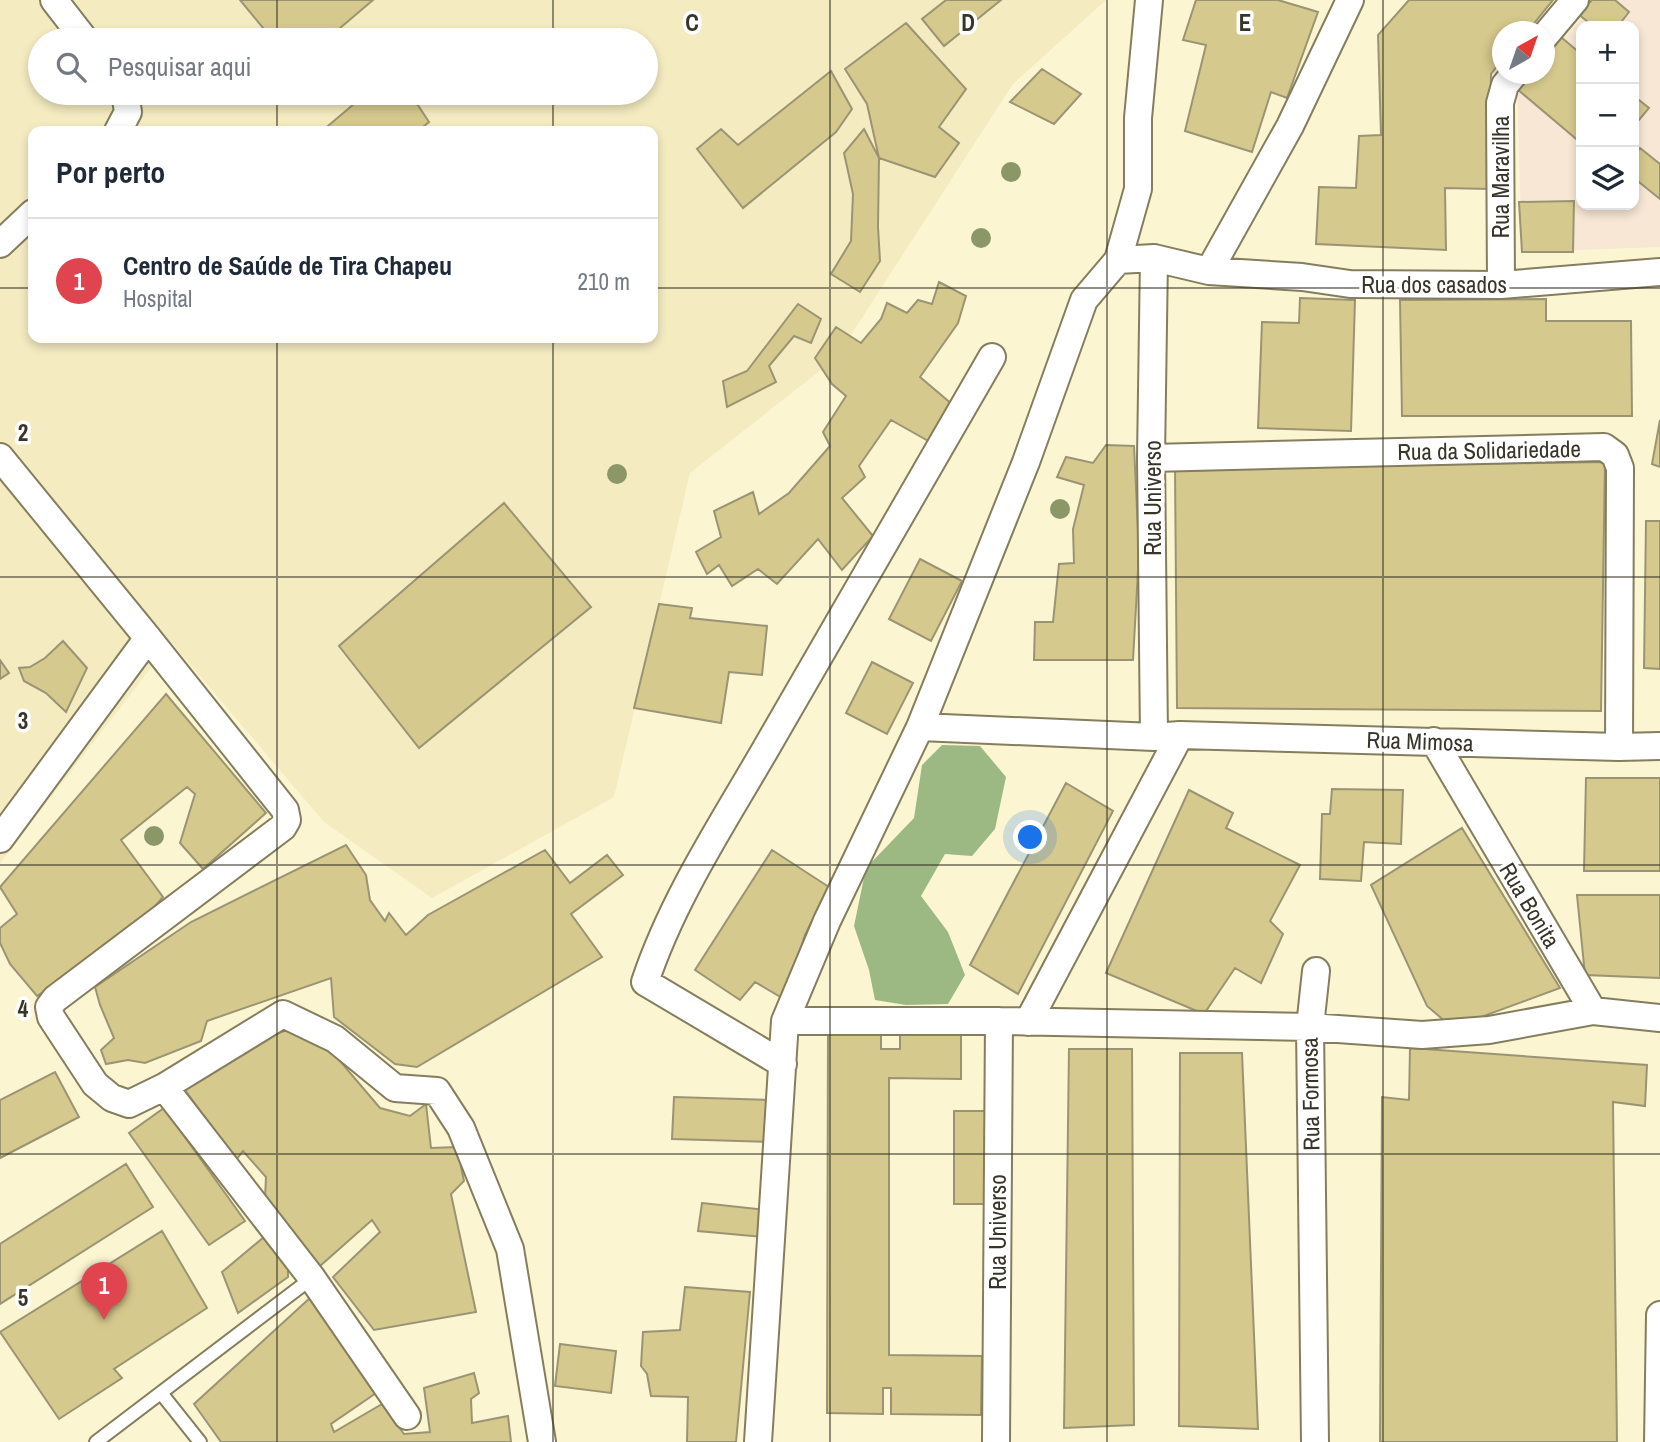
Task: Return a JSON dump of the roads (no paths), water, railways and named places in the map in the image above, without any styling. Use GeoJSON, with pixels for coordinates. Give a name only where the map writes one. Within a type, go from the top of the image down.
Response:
{"type":"FeatureCollection","features":[{"type":"Feature","properties":{"kind":"street"},"geometry":{"type":"LineString","coordinates":[[54,0],[76,28]]}},
{"type":"Feature","properties":{"kind":"street"},"geometry":{"type":"LineString","coordinates":[[758,1442],[785,1021],[827,921],[919,727],[1026,462],[1084,300],[1118,260],[1138,189],[1138,118],[1149,0]]}},
{"type":"Feature","properties":{"kind":"street"},"geometry":{"type":"LineString","coordinates":[[1209,271],[1290,126],[1350,0]]}},
{"type":"Feature","properties":{"kind":"street"},"geometry":{"type":"LineString","coordinates":[[1555,25],[1575,0]]}},
{"type":"Feature","properties":{"kind":"street","name":"Rua Maravilha"},"geometry":{"type":"LineString","coordinates":[[1501,285],[1500,103],[1505,84]]}},
{"type":"Feature","properties":{"kind":"street"},"geometry":{"type":"LineString","coordinates":[[121,126],[128,112],[127,105]]}},
{"type":"Feature","properties":{"kind":"street"},"geometry":{"type":"LineString","coordinates":[[0,244],[28,218]]}},
{"type":"Feature","properties":{"kind":"street","name":"Rua dos casados"},"geometry":{"type":"LineString","coordinates":[[1118,260],[1154,258],[1209,271],[1350,284],[1501,285],[1660,272]]}},
{"type":"Feature","properties":{"kind":"street","name":"Rua Universo"},"geometry":{"type":"LineString","coordinates":[[1028,1022],[1167,736],[1151,458],[1154,258]]}},
{"type":"Feature","properties":{"kind":"street"},"geometry":{"type":"LineString","coordinates":[[783,1064],[645,982],[657,948],[692,878],[992,356]]}},
{"type":"Feature","properties":{"kind":"street","name":"Rua da Solidariedade"},"geometry":{"type":"LineString","coordinates":[[1151,458],[1604,447],[1615,455],[1620,468],[1619,747]]}},
{"type":"Feature","properties":{"kind":"street"},"geometry":{"type":"LineString","coordinates":[[0,457],[285,810],[287,820],[283,827],[55,999],[49,1007],[51,1017],[95,1084],[112,1098],[129,1104],[164,1087],[283,1014],[335,1039],[395,1088],[437,1091],[461,1128],[510,1249],[542,1442]]}},
{"type":"Feature","properties":{"kind":"street"},"geometry":{"type":"LineString","coordinates":[[0,839],[148,638]]}},
{"type":"Feature","properties":{"kind":"street","name":"Rua Mimosa"},"geometry":{"type":"LineString","coordinates":[[919,727],[1167,736],[1660,746]]}},
{"type":"Feature","properties":{"kind":"street","name":"Rua Bonita"},"geometry":{"type":"LineString","coordinates":[[1434,741],[1593,1011]]}},
{"type":"Feature","properties":{"kind":"street"},"geometry":{"type":"LineString","coordinates":[[1316,971],[1310,1027],[1422,1035],[1489,1030],[1593,1011],[1660,1018]]}},
{"type":"Feature","properties":{"kind":"street","name":"Rua Formosa"},"geometry":{"type":"LineString","coordinates":[[785,1021],[999,1021],[1310,1027],[1315,1442]]}},
{"type":"Feature","properties":{"kind":"street","name":"Rua Universo"},"geometry":{"type":"LineString","coordinates":[[996,1442],[999,1021]]}},
{"type":"Feature","properties":{"kind":"street"},"geometry":{"type":"LineString","coordinates":[[164,1087],[312,1278],[407,1416]]}},
{"type":"Feature","properties":{"kind":"street"},"geometry":{"type":"LineString","coordinates":[[1658,1442],[1660,1314]]}},
{"type":"Feature","properties":{"kind":"lane"},"geometry":{"type":"LineString","coordinates":[[96,1442],[312,1278]]}},
{"type":"Feature","properties":{"kind":"lane"},"geometry":{"type":"LineString","coordinates":[[161,1393],[200,1442]]}},
{"type":"Feature","properties":{"kind":"place","name":"Centro de Saúde de Tira Chapeu"},"geometry":{"type":"Point","coordinates":[104,1320]}}]}
